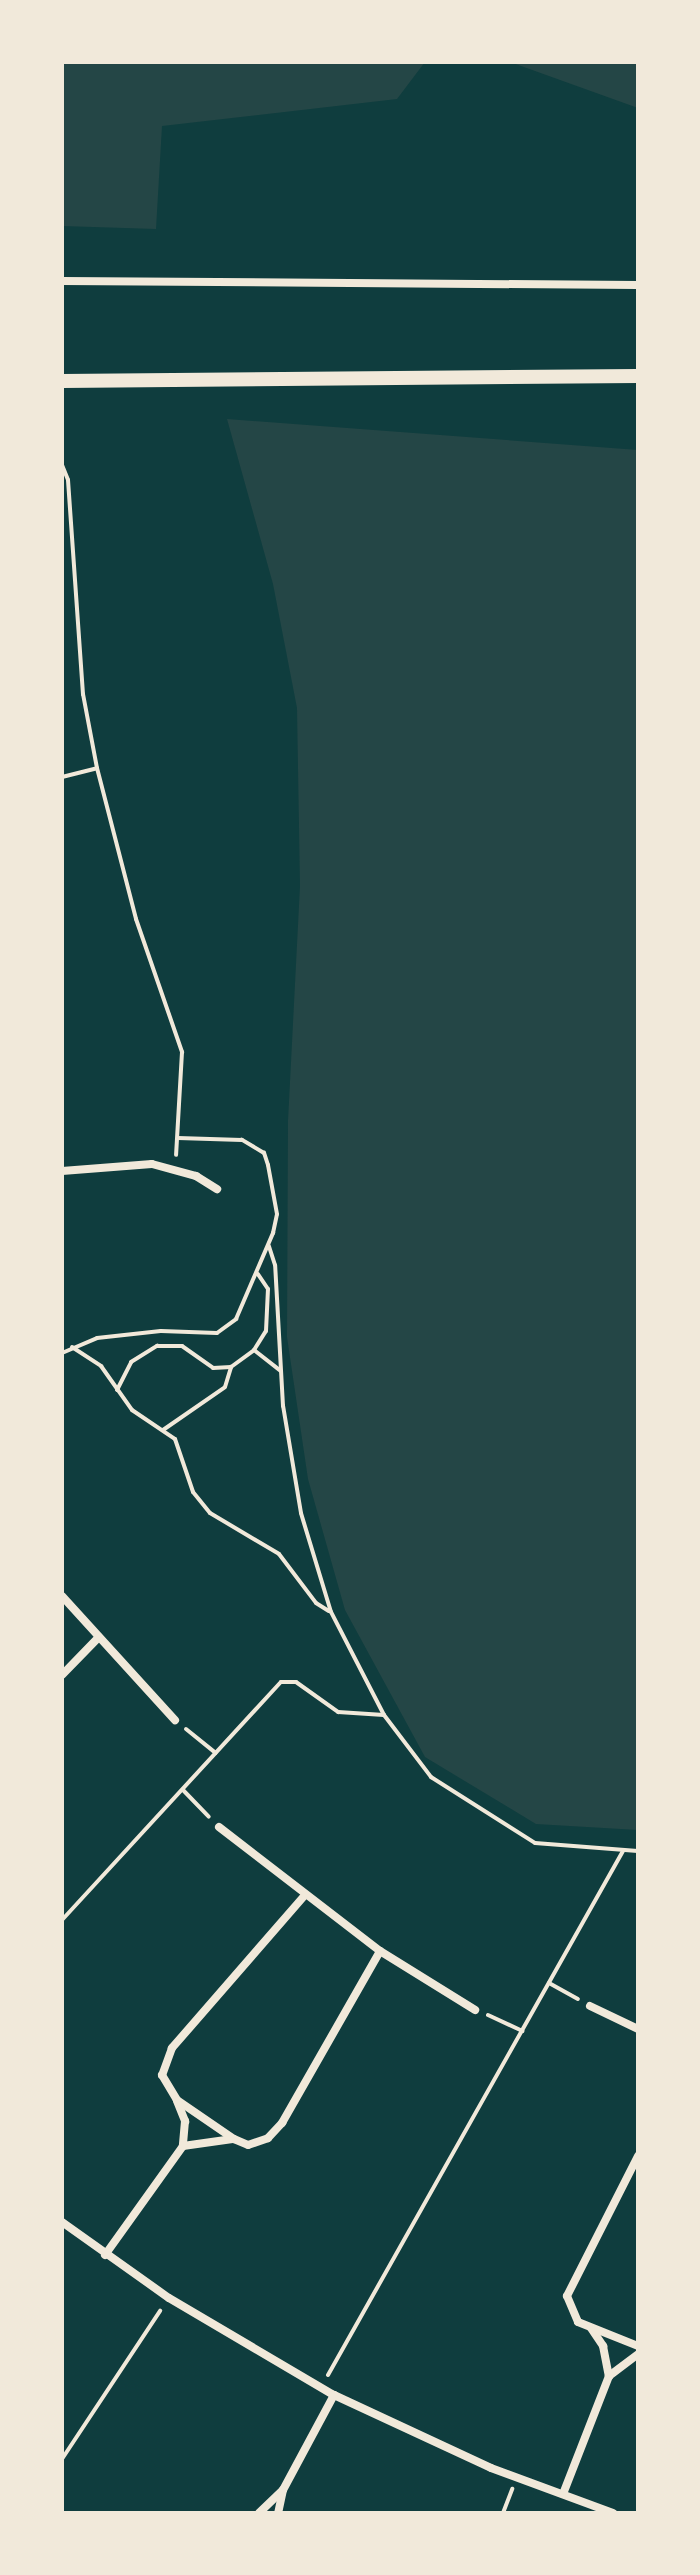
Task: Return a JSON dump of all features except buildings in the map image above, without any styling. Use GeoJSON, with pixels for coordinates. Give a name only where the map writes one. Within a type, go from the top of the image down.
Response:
{"type":"FeatureCollection","features":[{"type":"Feature","properties":{"kind":"street"},"geometry":{"type":"LineString","coordinates":[[62,281],[638,285]]}},
{"type":"Feature","properties":{"kind":"street"},"geometry":{"type":"LineString","coordinates":[[62,381],[638,376]]}},
{"type":"Feature","properties":{"kind":"street"},"geometry":{"type":"LineString","coordinates":[[63,1168],[152,1164],[176,1168],[217,1189]]}},
{"type":"Feature","properties":{"kind":"street"},"geometry":{"type":"LineString","coordinates":[[62,1596],[97,1639],[175,1720]]}},
{"type":"Feature","properties":{"kind":"street"},"geometry":{"type":"LineString","coordinates":[[62,1675],[97,1639]]}},
{"type":"Feature","properties":{"kind":"street"},"geometry":{"type":"LineString","coordinates":[[219,1827],[380,1951],[475,2010]]}},
{"type":"Feature","properties":{"kind":"street"},"geometry":{"type":"LineString","coordinates":[[105,2255],[183,2146],[185,2121],[162,2075],[172,2048],[305,1895]]}},
{"type":"Feature","properties":{"kind":"street"},"geometry":{"type":"LineString","coordinates":[[183,2146],[234,2139],[259,2143],[282,2123],[380,1951]]}},
{"type":"Feature","properties":{"kind":"street"},"geometry":{"type":"LineString","coordinates":[[590,2006],[638,2029]]}},
{"type":"Feature","properties":{"kind":"street"},"geometry":{"type":"LineString","coordinates":[[177,2100],[234,2139]]}},
{"type":"Feature","properties":{"kind":"street"},"geometry":{"type":"LineString","coordinates":[[638,2156],[570,2283],[569,2311],[590,2327],[638,2346]]}},
{"type":"Feature","properties":{"kind":"street"},"geometry":{"type":"LineString","coordinates":[[62,2222],[169,2298],[334,2395],[517,2477],[613,2513]]}},
{"type":"Feature","properties":{"kind":"street"},"geometry":{"type":"LineString","coordinates":[[590,2327],[603,2346],[609,2376]]}},
{"type":"Feature","properties":{"kind":"street"},"geometry":{"type":"LineString","coordinates":[[563,2494],[609,2376],[638,2354]]}},
{"type":"Feature","properties":{"kind":"street"},"geometry":{"type":"LineString","coordinates":[[278,2513],[283,2490],[334,2395]]}},
{"type":"Feature","properties":{"kind":"street"},"geometry":{"type":"LineString","coordinates":[[259,2513],[283,2490]]}},
{"type":"Feature","properties":{"kind":"path"},"geometry":{"type":"LineString","coordinates":[[62,465],[68,480],[83,694],[97,768],[136,919],[182,1052],[176,1168]]}},
{"type":"Feature","properties":{"kind":"path"},"geometry":{"type":"LineString","coordinates":[[62,777],[97,768]]}},
{"type":"Feature","properties":{"kind":"path"},"geometry":{"type":"LineString","coordinates":[[62,1353],[72,1347],[161,1331],[223,1331],[236,1319],[269,1246],[277,1214],[264,1153],[242,1140],[178,1138]]}},
{"type":"Feature","properties":{"kind":"path"},"geometry":{"type":"LineString","coordinates":[[269,1246],[275,1265],[281,1371],[301,1513],[331,1612],[384,1715],[431,1777],[535,1843],[638,1851]]}},
{"type":"Feature","properties":{"kind":"path"},"geometry":{"type":"LineString","coordinates":[[117,1390],[131,1362],[157,1346],[182,1346],[213,1368],[231,1367],[254,1350],[270,1313],[268,1289],[257,1273]]}},
{"type":"Feature","properties":{"kind":"path"},"geometry":{"type":"LineString","coordinates":[[72,1347],[101,1366],[132,1410],[175,1439],[193,1492],[210,1513],[279,1554],[316,1603],[331,1612]]}},
{"type":"Feature","properties":{"kind":"path"},"geometry":{"type":"LineString","coordinates":[[254,1350],[281,1371]]}},
{"type":"Feature","properties":{"kind":"path"},"geometry":{"type":"LineString","coordinates":[[163,1430],[225,1387],[231,1367]]}},
{"type":"Feature","properties":{"kind":"path"},"geometry":{"type":"LineString","coordinates":[[62,1920],[285,1680],[296,1682],[338,1712],[384,1715]]}},
{"type":"Feature","properties":{"kind":"path"},"geometry":{"type":"LineString","coordinates":[[175,1720],[216,1753]]}},
{"type":"Feature","properties":{"kind":"path"},"geometry":{"type":"LineString","coordinates":[[183,1790],[219,1827]]}},
{"type":"Feature","properties":{"kind":"path"},"geometry":{"type":"LineString","coordinates":[[321,2388],[623,1851]]}},
{"type":"Feature","properties":{"kind":"path"},"geometry":{"type":"LineString","coordinates":[[549,1983],[590,2006]]}},
{"type":"Feature","properties":{"kind":"path"},"geometry":{"type":"LineString","coordinates":[[475,2010],[523,2031]]}},
{"type":"Feature","properties":{"kind":"path"},"geometry":{"type":"LineString","coordinates":[[62,2459],[169,2298]]}},
{"type":"Feature","properties":{"kind":"path"},"geometry":{"type":"LineString","coordinates":[[503,2513],[517,2477]]}},
{"type":"Feature","properties":{"kind":"shaded area"},"geometry":{"type":"Polygon","coordinates":[[[62,62],[425,62],[397,99],[162,126],[156,229],[62,226],[62,62]]]}},
{"type":"Feature","properties":{"kind":"shaded area"},"geometry":{"type":"Polygon","coordinates":[[[510,62],[638,62],[638,108],[510,62]]]}},
{"type":"Feature","properties":{"kind":"shaded area"},"geometry":{"type":"Polygon","coordinates":[[[227,419],[638,450],[638,1830],[536,1824],[425,1757],[345,1610],[308,1479],[287,1337],[288,1121],[300,886],[297,708],[273,584],[227,419]]]}}]}
